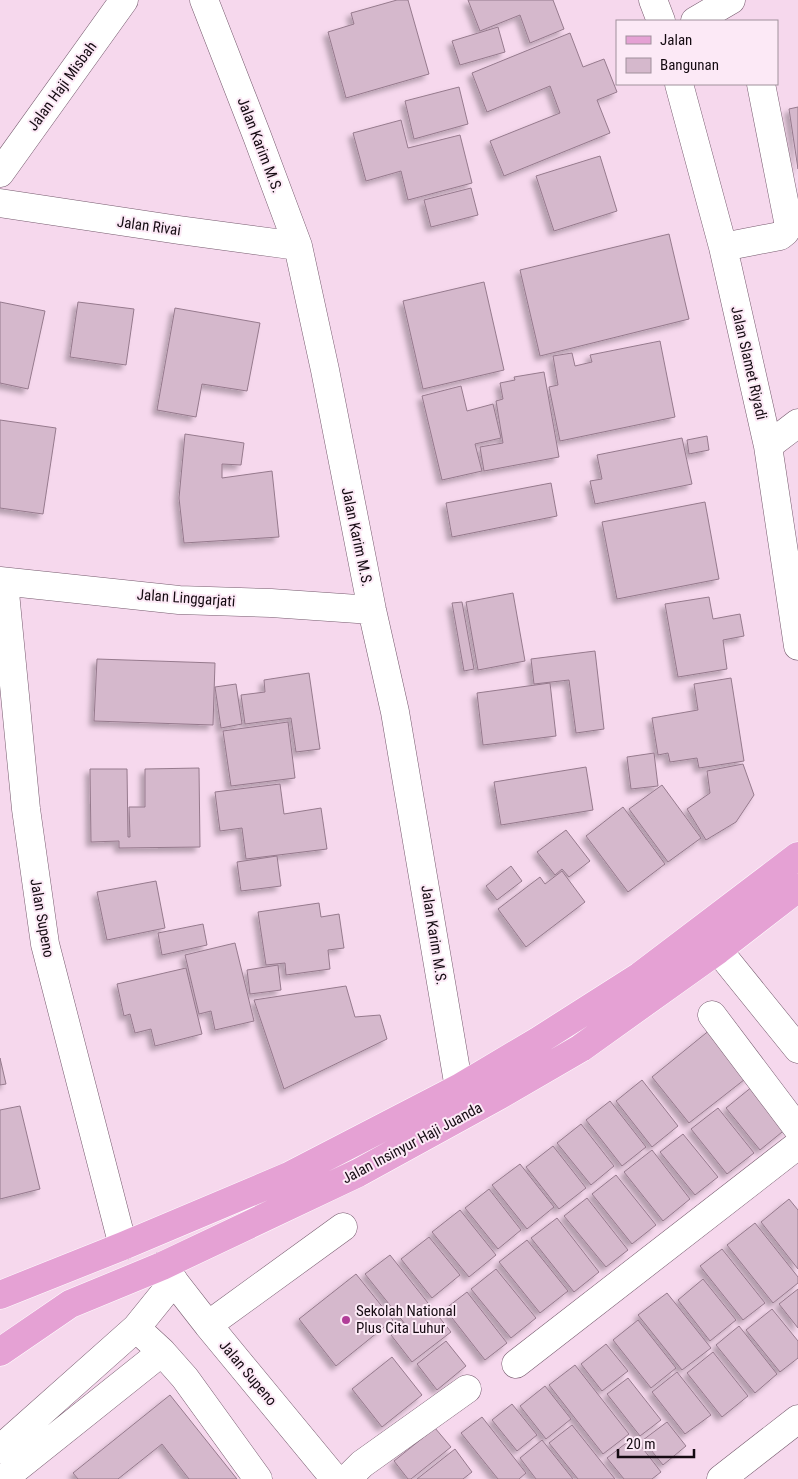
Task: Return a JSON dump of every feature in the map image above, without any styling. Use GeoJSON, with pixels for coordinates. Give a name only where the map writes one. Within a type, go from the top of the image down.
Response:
{"type":"FeatureCollection","features":[{"type":"Feature","properties":{"kind":"main road","name":"Jalan Insinyur Haji Juanda"},"geometry":{"type":"LineString","coordinates":[[0,1295],[123,1246],[289,1176],[459,1088],[538,1041],[640,976],[798,856]]}},
{"type":"Feature","properties":{"kind":"main road","name":"Jalan Insinyur Haji Juanda"},"geometry":{"type":"LineString","coordinates":[[0,1352],[70,1304],[168,1273],[358,1173],[581,1048],[718,950],[798,888]]}},
{"type":"Feature","properties":{"kind":"street","name":"Jalan Haji Misbah"},"geometry":{"type":"LineString","coordinates":[[0,172],[124,0]]}},
{"type":"Feature","properties":{"kind":"street","name":"Jalan Karim M.S."},"geometry":{"type":"LineString","coordinates":[[204,0],[298,246],[325,370],[372,610],[395,712],[459,1088]]}},
{"type":"Feature","properties":{"kind":"street"},"geometry":{"type":"LineString","coordinates":[[653,0],[661,20]]}},
{"type":"Feature","properties":{"kind":"street"},"geometry":{"type":"LineString","coordinates":[[697,20],[732,0]]}},
{"type":"Feature","properties":{"kind":"street","name":"Jalan Slamet Riyadi"},"geometry":{"type":"LineString","coordinates":[[680,85],[723,247],[768,446],[798,646]]}},
{"type":"Feature","properties":{"kind":"street"},"geometry":{"type":"LineString","coordinates":[[723,247],[780,236],[789,226],[762,85]]}},
{"type":"Feature","properties":{"kind":"street","name":"Jalan Rivai"},"geometry":{"type":"LineString","coordinates":[[0,203],[298,246]]}},
{"type":"Feature","properties":{"kind":"street"},"geometry":{"type":"LineString","coordinates":[[768,446],[798,423]]}},
{"type":"Feature","properties":{"kind":"street","name":"Jalan Linggarjati"},"geometry":{"type":"LineString","coordinates":[[2,582],[179,600],[271,603],[372,610]]}},
{"type":"Feature","properties":{"kind":"street","name":"Jalan Supeno"},"geometry":{"type":"LineString","coordinates":[[2,582],[26,809],[45,944],[123,1246]]}},
{"type":"Feature","properties":{"kind":"street"},"geometry":{"type":"LineString","coordinates":[[718,950],[798,1049]]}},
{"type":"Feature","properties":{"kind":"street"},"geometry":{"type":"LineString","coordinates":[[712,1015],[798,1129]]}},
{"type":"Feature","properties":{"kind":"street"},"geometry":{"type":"LineString","coordinates":[[516,1364],[798,1145]]}},
{"type":"Feature","properties":{"kind":"street"},"geometry":{"type":"LineString","coordinates":[[208,1325],[343,1227]]}},
{"type":"Feature","properties":{"kind":"street"},"geometry":{"type":"LineString","coordinates":[[0,1449],[136,1328],[168,1273]]}},
{"type":"Feature","properties":{"kind":"street","name":"Jalan Supeno"},"geometry":{"type":"LineString","coordinates":[[168,1273],[208,1325],[335,1479]]}},
{"type":"Feature","properties":{"kind":"street"},"geometry":{"type":"LineString","coordinates":[[136,1328],[162,1352],[185,1378],[258,1479]]}},
{"type":"Feature","properties":{"kind":"street"},"geometry":{"type":"LineString","coordinates":[[2,1479],[162,1352]]}},
{"type":"Feature","properties":{"kind":"street"},"geometry":{"type":"LineString","coordinates":[[347,1479],[362,1464],[467,1389]]}},
{"type":"Feature","properties":{"kind":"street"},"geometry":{"type":"LineString","coordinates":[[720,1479],[798,1420]]}},
{"type":"Feature","properties":{"kind":"building"},"geometry":{"type":"Polygon","coordinates":[[[397,0],[408,0],[429,74],[346,98],[328,32],[354,24],[351,13],[397,0]]]}},
{"type":"Feature","properties":{"kind":"building"},"geometry":{"type":"Polygon","coordinates":[[[468,0],[553,0],[564,29],[530,43],[520,15],[480,31],[468,0]]]}},
{"type":"Feature","properties":{"kind":"building"},"geometry":{"type":"Polygon","coordinates":[[[498,27],[505,52],[460,65],[452,41],[498,27]]]}},
{"type":"Feature","properties":{"kind":"building"},"geometry":{"type":"Polygon","coordinates":[[[570,33],[583,67],[604,59],[617,92],[597,100],[610,133],[504,176],[490,141],[560,113],[550,86],[487,112],[472,73],[570,33]]]}},
{"type":"Feature","properties":{"kind":"building"},"geometry":{"type":"Polygon","coordinates":[[[459,87],[468,124],[414,139],[405,101],[459,87]]]}},
{"type":"Feature","properties":{"kind":"building"},"geometry":{"type":"Polygon","coordinates":[[[798,107],[798,169],[789,109],[798,107]]]}},
{"type":"Feature","properties":{"kind":"building"},"geometry":{"type":"Polygon","coordinates":[[[401,120],[408,148],[460,135],[472,183],[408,200],[401,171],[366,181],[353,133],[401,120]]]}},
{"type":"Feature","properties":{"kind":"building"},"geometry":{"type":"Polygon","coordinates":[[[600,156],[617,211],[554,231],[536,176],[600,156]]]}},
{"type":"Feature","properties":{"kind":"building"},"geometry":{"type":"Polygon","coordinates":[[[471,188],[478,215],[431,227],[424,200],[471,188]]]}},
{"type":"Feature","properties":{"kind":"building"},"geometry":{"type":"Polygon","coordinates":[[[669,234],[689,319],[540,356],[520,270],[669,234]]]}},
{"type":"Feature","properties":{"kind":"building"},"geometry":{"type":"Polygon","coordinates":[[[484,282],[504,370],[423,389],[403,301],[484,282]]]}},
{"type":"Feature","properties":{"kind":"building"},"geometry":{"type":"Polygon","coordinates":[[[0,302],[45,311],[28,389],[0,383],[0,302]]]}},
{"type":"Feature","properties":{"kind":"building"},"geometry":{"type":"Polygon","coordinates":[[[78,302],[134,309],[126,365],[70,357],[78,302]]]}},
{"type":"Feature","properties":{"kind":"building"},"geometry":{"type":"Polygon","coordinates":[[[175,308],[260,323],[247,391],[202,384],[196,417],[157,410],[175,308]]]}},
{"type":"Feature","properties":{"kind":"building"},"geometry":{"type":"Polygon","coordinates":[[[660,341],[675,417],[560,441],[549,387],[558,385],[553,356],[572,353],[575,366],[592,362],[590,355],[660,341]]]}},
{"type":"Feature","properties":{"kind":"building"},"geometry":{"type":"Polygon","coordinates":[[[544,372],[559,457],[484,471],[480,447],[503,443],[496,401],[503,399],[500,383],[515,380],[514,377],[544,372]]]}},
{"type":"Feature","properties":{"kind":"building"},"geometry":{"type":"Polygon","coordinates":[[[461,386],[467,411],[493,404],[501,438],[475,444],[482,471],[442,480],[422,396],[461,386]]]}},
{"type":"Feature","properties":{"kind":"building"},"geometry":{"type":"Polygon","coordinates":[[[0,420],[56,428],[43,514],[0,508],[0,420]]]}},
{"type":"Feature","properties":{"kind":"building"},"geometry":{"type":"Polygon","coordinates":[[[185,434],[244,443],[241,465],[222,464],[222,478],[272,471],[279,537],[184,543],[179,498],[185,434]]]}},
{"type":"Feature","properties":{"kind":"building"},"geometry":{"type":"Polygon","coordinates":[[[707,436],[709,450],[689,454],[687,440],[707,436]]]}},
{"type":"Feature","properties":{"kind":"building"},"geometry":{"type":"Polygon","coordinates":[[[682,438],[692,484],[595,504],[590,481],[602,479],[597,455],[682,438]]]}},
{"type":"Feature","properties":{"kind":"building"},"geometry":{"type":"Polygon","coordinates":[[[551,483],[557,516],[452,537],[446,503],[551,483]]]}},
{"type":"Feature","properties":{"kind":"building"},"geometry":{"type":"Polygon","coordinates":[[[705,502],[719,579],[617,599],[602,522],[705,502]]]}},
{"type":"Feature","properties":{"kind":"building"},"geometry":{"type":"Polygon","coordinates":[[[513,593],[525,661],[478,670],[466,602],[513,593]]]}},
{"type":"Feature","properties":{"kind":"building"},"geometry":{"type":"Polygon","coordinates":[[[709,597],[713,619],[740,614],[744,636],[723,640],[727,669],[678,677],[665,604],[709,597]]]}},
{"type":"Feature","properties":{"kind":"building"},"geometry":{"type":"Polygon","coordinates":[[[462,602],[474,669],[464,671],[452,603],[462,602]]]}},
{"type":"Feature","properties":{"kind":"building"},"geometry":{"type":"Polygon","coordinates":[[[595,651],[604,729],[576,733],[569,680],[534,684],[531,659],[595,651]]]}},
{"type":"Feature","properties":{"kind":"building"},"geometry":{"type":"Polygon","coordinates":[[[97,659],[215,663],[213,725],[94,721],[97,659]]]}},
{"type":"Feature","properties":{"kind":"building"},"geometry":{"type":"Polygon","coordinates":[[[309,673],[320,749],[296,752],[291,718],[245,724],[241,695],[265,692],[264,680],[309,673]]]}},
{"type":"Feature","properties":{"kind":"building"},"geometry":{"type":"Polygon","coordinates":[[[731,678],[744,761],[699,768],[697,758],[670,762],[668,753],[658,755],[652,718],[698,710],[694,684],[731,678]]]}},
{"type":"Feature","properties":{"kind":"building"},"geometry":{"type":"Polygon","coordinates":[[[550,683],[556,736],[483,745],[477,693],[550,683]]]}},
{"type":"Feature","properties":{"kind":"building"},"geometry":{"type":"Polygon","coordinates":[[[236,684],[242,724],[221,728],[215,687],[236,684]]]}},
{"type":"Feature","properties":{"kind":"building"},"geometry":{"type":"Polygon","coordinates":[[[288,722],[295,778],[231,786],[223,731],[288,722]]]}},
{"type":"Feature","properties":{"kind":"building"},"geometry":{"type":"Polygon","coordinates":[[[654,753],[658,786],[631,789],[627,757],[654,753]]]}},
{"type":"Feature","properties":{"kind":"building"},"geometry":{"type":"Polygon","coordinates":[[[743,764],[754,795],[736,822],[706,840],[687,809],[710,793],[707,771],[743,764]]]}},
{"type":"Feature","properties":{"kind":"building"},"geometry":{"type":"Polygon","coordinates":[[[586,767],[593,810],[501,825],[494,782],[586,767]]]}},
{"type":"Feature","properties":{"kind":"building"},"geometry":{"type":"Polygon","coordinates":[[[199,768],[200,847],[119,848],[119,841],[91,842],[90,769],[127,769],[128,837],[130,837],[129,807],[145,807],[145,769],[199,768]]]}},
{"type":"Feature","properties":{"kind":"building"},"geometry":{"type":"Polygon","coordinates":[[[280,784],[284,814],[321,808],[327,849],[246,859],[242,828],[220,831],[215,792],[280,784]]]}},
{"type":"Feature","properties":{"kind":"building"},"geometry":{"type":"Polygon","coordinates":[[[662,785],[701,838],[668,862],[629,809],[662,785]]]}},
{"type":"Feature","properties":{"kind":"building"},"geometry":{"type":"Polygon","coordinates":[[[623,807],[665,864],[628,892],[586,836],[623,807]]]}},
{"type":"Feature","properties":{"kind":"building"},"geometry":{"type":"Polygon","coordinates":[[[566,830],[590,861],[569,877],[562,869],[555,875],[537,852],[566,830]]]}},
{"type":"Feature","properties":{"kind":"building"},"geometry":{"type":"Polygon","coordinates":[[[277,856],[281,886],[241,891],[237,862],[277,856]]]}},
{"type":"Feature","properties":{"kind":"building"},"geometry":{"type":"Polygon","coordinates":[[[511,866],[522,881],[497,900],[486,886],[511,866]]]}},
{"type":"Feature","properties":{"kind":"building"},"geometry":{"type":"Polygon","coordinates":[[[562,871],[585,902],[526,947],[498,909],[540,877],[545,884],[562,871]]]}},
{"type":"Feature","properties":{"kind":"building"},"geometry":{"type":"Polygon","coordinates":[[[156,881],[165,928],[107,940],[97,892],[156,881]]]}},
{"type":"Feature","properties":{"kind":"building"},"geometry":{"type":"Polygon","coordinates":[[[319,903],[321,917],[339,914],[344,948],[328,950],[330,969],[286,975],[285,963],[266,965],[258,912],[319,903]]]}},
{"type":"Feature","properties":{"kind":"building"},"geometry":{"type":"Polygon","coordinates":[[[203,924],[207,945],[162,955],[158,933],[203,924]]]}},
{"type":"Feature","properties":{"kind":"building"},"geometry":{"type":"Polygon","coordinates":[[[235,943],[254,1021],[215,1030],[211,1011],[199,1014],[185,955],[235,943]]]}},
{"type":"Feature","properties":{"kind":"building"},"geometry":{"type":"Polygon","coordinates":[[[278,965],[281,990],[250,994],[247,970],[278,965]]]}},
{"type":"Feature","properties":{"kind":"building"},"geometry":{"type":"Polygon","coordinates":[[[186,968],[202,1034],[155,1046],[151,1029],[135,1033],[130,1014],[124,1016],[117,984],[186,968]]]}},
{"type":"Feature","properties":{"kind":"building"},"geometry":{"type":"Polygon","coordinates":[[[346,986],[355,1017],[380,1015],[387,1039],[284,1089],[254,1000],[346,986]]]}},
{"type":"Feature","properties":{"kind":"building"},"geometry":{"type":"Polygon","coordinates":[[[711,1029],[749,1076],[689,1123],[652,1077],[711,1029]]]}},
{"type":"Feature","properties":{"kind":"building"},"geometry":{"type":"Polygon","coordinates":[[[0,1058],[6,1084],[0,1085],[0,1058]]]}},
{"type":"Feature","properties":{"kind":"building"},"geometry":{"type":"Polygon","coordinates":[[[642,1080],[678,1126],[652,1147],[616,1101],[642,1080]]]}},
{"type":"Feature","properties":{"kind":"building"},"geometry":{"type":"Polygon","coordinates":[[[753,1086],[787,1128],[760,1150],[726,1108],[753,1086]]]}},
{"type":"Feature","properties":{"kind":"building"},"geometry":{"type":"Polygon","coordinates":[[[610,1101],[646,1147],[622,1166],[586,1120],[610,1101]]]}},
{"type":"Feature","properties":{"kind":"building"},"geometry":{"type":"Polygon","coordinates":[[[20,1106],[40,1189],[0,1199],[0,1110],[20,1106]]]}},
{"type":"Feature","properties":{"kind":"building"},"geometry":{"type":"Polygon","coordinates":[[[718,1108],[754,1153],[727,1174],[691,1129],[718,1108]]]}},
{"type":"Feature","properties":{"kind":"building"},"geometry":{"type":"Polygon","coordinates":[[[581,1124],[614,1166],[591,1185],[557,1143],[581,1124]]]}},
{"type":"Feature","properties":{"kind":"building"},"geometry":{"type":"Polygon","coordinates":[[[683,1134],[718,1177],[695,1195],[660,1152],[683,1134]]]}},
{"type":"Feature","properties":{"kind":"building"},"geometry":{"type":"Polygon","coordinates":[[[553,1146],[586,1188],[559,1209],[526,1167],[553,1146]]]}},
{"type":"Feature","properties":{"kind":"building"},"geometry":{"type":"Polygon","coordinates":[[[652,1150],[690,1199],[663,1221],[624,1172],[652,1150]]]}},
{"type":"Feature","properties":{"kind":"building"},"geometry":{"type":"Polygon","coordinates":[[[520,1164],[554,1207],[527,1229],[492,1185],[520,1164]]]}},
{"type":"Feature","properties":{"kind":"building"},"geometry":{"type":"Polygon","coordinates":[[[616,1175],[656,1225],[632,1244],[592,1194],[616,1175]]]}},
{"type":"Feature","properties":{"kind":"building"},"geometry":{"type":"Polygon","coordinates":[[[489,1189],[521,1230],[498,1249],[465,1208],[489,1189]]]}},
{"type":"Feature","properties":{"kind":"building"},"geometry":{"type":"Polygon","coordinates":[[[587,1198],[628,1250],[606,1267],[564,1216],[587,1198]]]}},
{"type":"Feature","properties":{"kind":"building"},"geometry":{"type":"Polygon","coordinates":[[[789,1199],[798,1210],[798,1269],[761,1222],[789,1199]]]}},
{"type":"Feature","properties":{"kind":"building"},"geometry":{"type":"Polygon","coordinates":[[[460,1210],[496,1255],[469,1277],[432,1232],[460,1210]]]}},
{"type":"Feature","properties":{"kind":"building"},"geometry":{"type":"Polygon","coordinates":[[[557,1218],[599,1272],[574,1292],[531,1238],[557,1218]]]}},
{"type":"Feature","properties":{"kind":"building"},"geometry":{"type":"Polygon","coordinates":[[[755,1223],[798,1277],[798,1283],[773,1303],[727,1245],[755,1223]]]}},
{"type":"Feature","properties":{"kind":"building"},"geometry":{"type":"Polygon","coordinates":[[[429,1237],[460,1275],[432,1298],[401,1259],[429,1237]]]}},
{"type":"Feature","properties":{"kind":"building"},"geometry":{"type":"Polygon","coordinates":[[[527,1240],[568,1291],[540,1313],[499,1262],[527,1240]]]}},
{"type":"Feature","properties":{"kind":"building"},"geometry":{"type":"Polygon","coordinates":[[[722,1249],[765,1303],[743,1320],[700,1266],[722,1249]]]}},
{"type":"Feature","properties":{"kind":"building"},"geometry":{"type":"Polygon","coordinates":[[[390,1255],[451,1332],[412,1362],[391,1335],[405,1324],[365,1274],[390,1255]]]}},
{"type":"Feature","properties":{"kind":"building"},"geometry":{"type":"Polygon","coordinates":[[[496,1269],[536,1318],[511,1338],[471,1289],[496,1269]]]}},
{"type":"Feature","properties":{"kind":"building","name":"Sekolah National Plus Cita Luhur"},"geometry":{"type":"Polygon","coordinates":[[[356,1274],[393,1320],[336,1366],[299,1319],[356,1274]]]}},
{"type":"Feature","properties":{"kind":"building"},"geometry":{"type":"Polygon","coordinates":[[[703,1279],[736,1320],[710,1341],[678,1300],[703,1279]]]}},
{"type":"Feature","properties":{"kind":"building"},"geometry":{"type":"Polygon","coordinates":[[[798,1289],[798,1328],[779,1304],[798,1289]]]}},
{"type":"Feature","properties":{"kind":"building"},"geometry":{"type":"Polygon","coordinates":[[[467,1292],[507,1343],[485,1360],[445,1309],[467,1292]]]}},
{"type":"Feature","properties":{"kind":"building"},"geometry":{"type":"Polygon","coordinates":[[[667,1293],[711,1348],[682,1370],[638,1315],[667,1293]]]}},
{"type":"Feature","properties":{"kind":"building"},"geometry":{"type":"Polygon","coordinates":[[[772,1309],[798,1341],[798,1358],[780,1372],[746,1330],[772,1309]]]}},
{"type":"Feature","properties":{"kind":"building"},"geometry":{"type":"Polygon","coordinates":[[[638,1320],[676,1368],[651,1388],[613,1340],[638,1320]]]}},
{"type":"Feature","properties":{"kind":"building"},"geometry":{"type":"Polygon","coordinates":[[[739,1326],[777,1374],[755,1393],[716,1345],[739,1326]]]}},
{"type":"Feature","properties":{"kind":"building"},"geometry":{"type":"Polygon","coordinates":[[[446,1341],[466,1366],[437,1390],[417,1364],[446,1341]]]}},
{"type":"Feature","properties":{"kind":"building"},"geometry":{"type":"Polygon","coordinates":[[[606,1344],[628,1371],[602,1391],[581,1364],[606,1344]]]}},
{"type":"Feature","properties":{"kind":"building"},"geometry":{"type":"Polygon","coordinates":[[[713,1352],[748,1396],[722,1417],[687,1373],[713,1352]]]}},
{"type":"Feature","properties":{"kind":"building"},"geometry":{"type":"Polygon","coordinates":[[[392,1357],[422,1395],[382,1427],[352,1389],[392,1357]]]}},
{"type":"Feature","properties":{"kind":"building"},"geometry":{"type":"Polygon","coordinates":[[[575,1365],[629,1434],[603,1454],[549,1385],[575,1365]]]}},
{"type":"Feature","properties":{"kind":"building"},"geometry":{"type":"Polygon","coordinates":[[[677,1372],[711,1415],[685,1434],[652,1392],[677,1372]]]}},
{"type":"Feature","properties":{"kind":"building"},"geometry":{"type":"Polygon","coordinates":[[[628,1378],[661,1420],[640,1436],[607,1394],[628,1378]]]}},
{"type":"Feature","properties":{"kind":"building"},"geometry":{"type":"Polygon","coordinates":[[[545,1386],[571,1419],[546,1439],[520,1406],[545,1386]]]}},
{"type":"Feature","properties":{"kind":"building"},"geometry":{"type":"Polygon","coordinates":[[[170,1395],[237,1479],[189,1479],[162,1444],[118,1479],[78,1479],[73,1473],[170,1395]]]}},
{"type":"Feature","properties":{"kind":"building"},"geometry":{"type":"Polygon","coordinates":[[[512,1404],[537,1435],[517,1451],[492,1420],[512,1404]]]}},
{"type":"Feature","properties":{"kind":"building"},"geometry":{"type":"Polygon","coordinates":[[[482,1417],[526,1473],[519,1479],[498,1479],[461,1433],[482,1417]]]}},
{"type":"Feature","properties":{"kind":"building"},"geometry":{"type":"Polygon","coordinates":[[[667,1422],[686,1446],[663,1465],[643,1440],[667,1422]]]}},
{"type":"Feature","properties":{"kind":"building"},"geometry":{"type":"Polygon","coordinates":[[[572,1425],[615,1479],[578,1479],[549,1443],[572,1425]]]}},
{"type":"Feature","properties":{"kind":"building"},"geometry":{"type":"Polygon","coordinates":[[[435,1428],[451,1447],[411,1479],[408,1479],[394,1461],[435,1428]]]}},
{"type":"Feature","properties":{"kind":"building"},"geometry":{"type":"Polygon","coordinates":[[[634,1437],[661,1472],[652,1479],[624,1479],[607,1458],[634,1437]]]}},
{"type":"Feature","properties":{"kind":"building"},"geometry":{"type":"Polygon","coordinates":[[[542,1440],[573,1479],[536,1479],[520,1458],[542,1440]]]}},
{"type":"Feature","properties":{"kind":"building"},"geometry":{"type":"Polygon","coordinates":[[[455,1449],[472,1472],[463,1479],[417,1479],[455,1449]]]}},
{"type":"Feature","properties":{"kind":"place","name":"Sekolah National Plus Cita Luhur"},"geometry":{"type":"Point","coordinates":[346,1320]}}]}
